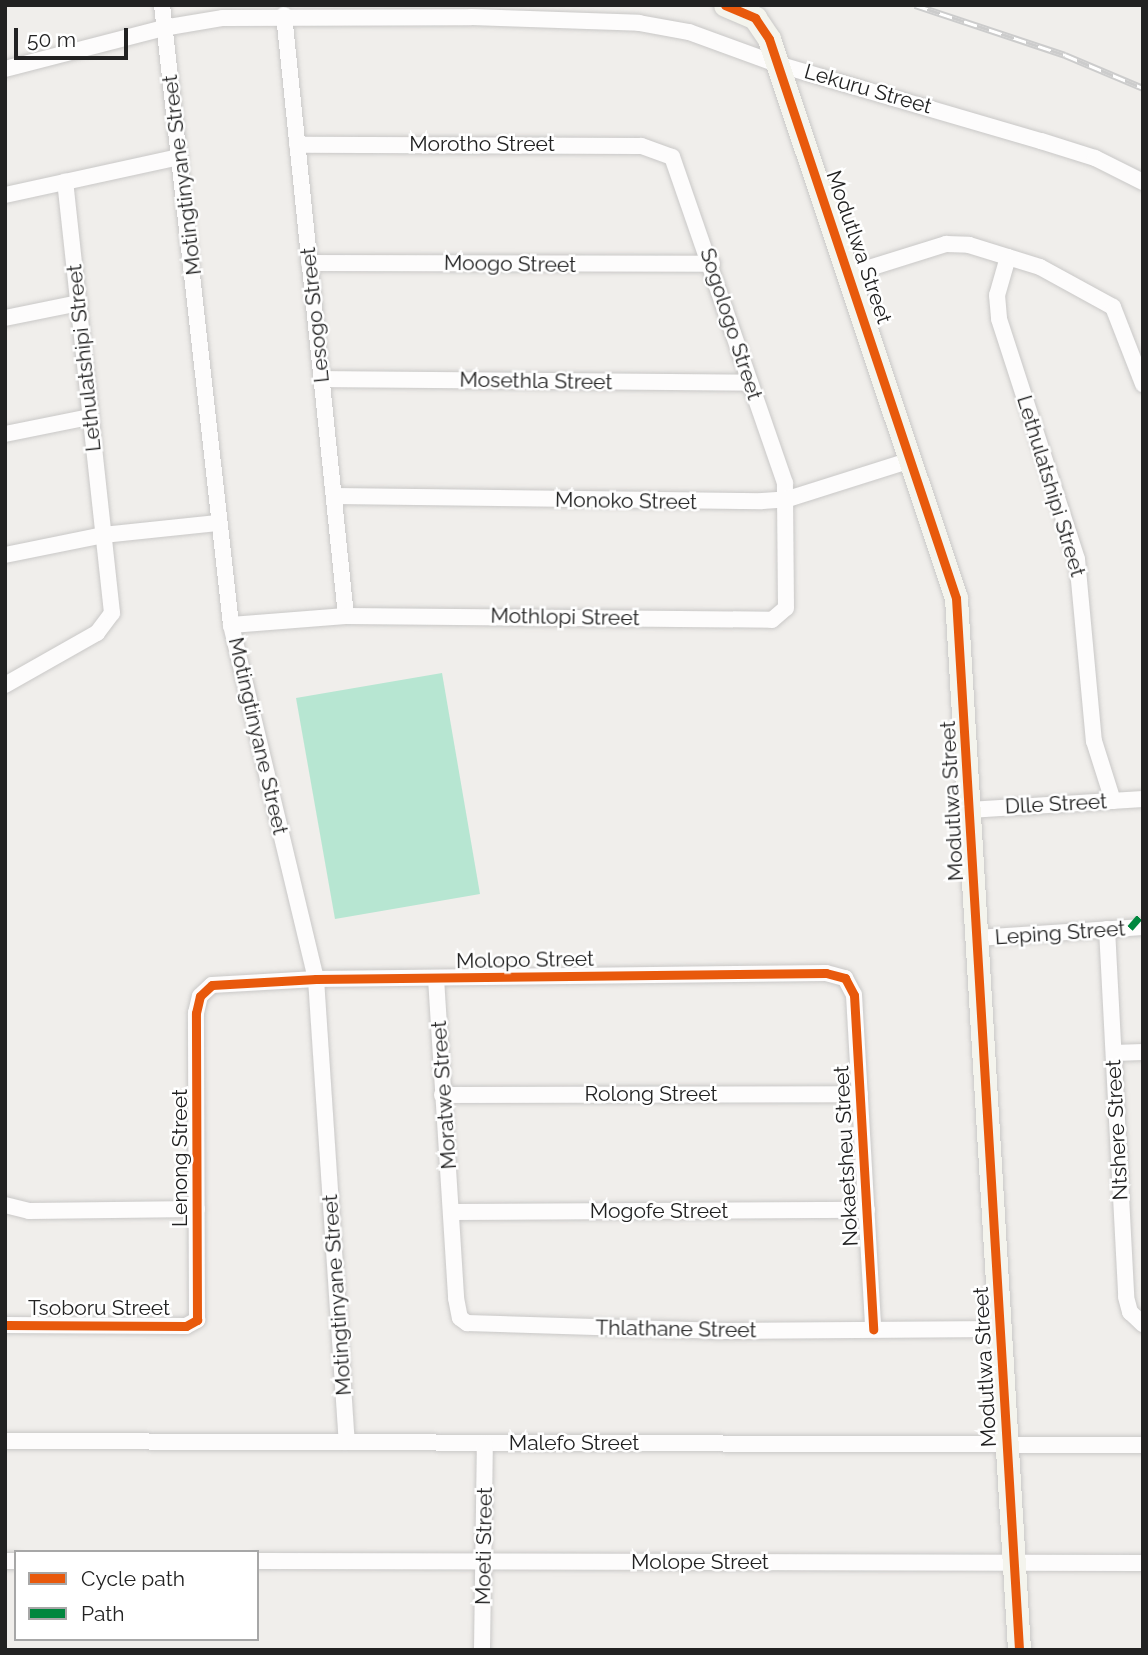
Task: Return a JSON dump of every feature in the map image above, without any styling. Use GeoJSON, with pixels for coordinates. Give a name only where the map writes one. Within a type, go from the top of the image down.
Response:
{"type":"FeatureCollection","features":[{"type":"Feature","properties":{"kind":"street"},"geometry":{"type":"LineString","coordinates":[[162,5],[163,28]]}},
{"type":"Feature","properties":{"kind":"street","name":"Modutlwa Street"},"geometry":{"type":"LineString","coordinates":[[725,5],[749,13],[765,30],[950,574],[959,615],[968,810],[1019,1650]]}},
{"type":"Feature","properties":{"kind":"street","name":"Lekuru Street"},"geometry":{"type":"LineString","coordinates":[[5,69],[163,28],[223,18],[284,15],[639,23],[689,32],[778,64],[1095,158],[1143,182]]}},
{"type":"Feature","properties":{"kind":"street","name":"Lesogo Street"},"geometry":{"type":"LineString","coordinates":[[284,15],[346,616]]}},
{"type":"Feature","properties":{"kind":"street","name":"Motingtinyane Street"},"geometry":{"type":"LineString","coordinates":[[163,28],[180,157],[217,523],[231,625],[316,979],[347,1442]]}},
{"type":"Feature","properties":{"kind":"street","name":"Morotho Street"},"geometry":{"type":"LineString","coordinates":[[297,145],[607,145],[651,147],[666,153]]}},
{"type":"Feature","properties":{"kind":"street","name":"Sogologo Street"},"geometry":{"type":"LineString","coordinates":[[666,153],[680,172],[788,499]]}},
{"type":"Feature","properties":{"kind":"street"},"geometry":{"type":"LineString","coordinates":[[5,195],[180,157]]}},
{"type":"Feature","properties":{"kind":"street","name":"Lethulatshipi Street"},"geometry":{"type":"LineString","coordinates":[[5,685],[108,623],[112,613],[65,182]]}},
{"type":"Feature","properties":{"kind":"street"},"geometry":{"type":"LineString","coordinates":[[849,274],[946,244],[969,245],[1052,272],[1113,307],[1143,384]]}},
{"type":"Feature","properties":{"kind":"street","name":"Lethulatshipi Street"},"geometry":{"type":"LineString","coordinates":[[1008,257],[997,295],[999,319],[1077,559],[1094,741],[1113,801]]}},
{"type":"Feature","properties":{"kind":"street","name":"Moogo Street"},"geometry":{"type":"LineString","coordinates":[[309,263],[712,264]]}},
{"type":"Feature","properties":{"kind":"street"},"geometry":{"type":"LineString","coordinates":[[5,318],[79,303]]}},
{"type":"Feature","properties":{"kind":"street","name":"Mosethla Street"},"geometry":{"type":"LineString","coordinates":[[322,379],[750,383]]}},
{"type":"Feature","properties":{"kind":"street"},"geometry":{"type":"LineString","coordinates":[[5,434],[89,416]]}},
{"type":"Feature","properties":{"kind":"street","name":"Monoko Street"},"geometry":{"type":"LineString","coordinates":[[335,496],[721,503],[788,499],[911,460]]}},
{"type":"Feature","properties":{"kind":"street","name":"Mothlopi Street"},"geometry":{"type":"LineString","coordinates":[[231,625],[346,616],[772,620],[786,608],[788,499]]}},
{"type":"Feature","properties":{"kind":"street"},"geometry":{"type":"LineString","coordinates":[[5,555],[103,535],[217,523]]}},
{"type":"Feature","properties":{"kind":"street","name":"Dlle Street"},"geometry":{"type":"LineString","coordinates":[[968,810],[1143,799]]}},
{"type":"Feature","properties":{"kind":"street","name":"Leping Street"},"geometry":{"type":"LineString","coordinates":[[977,938],[1143,928]]}},
{"type":"Feature","properties":{"kind":"street","name":"Ntshere Street"},"geometry":{"type":"LineString","coordinates":[[1107,929],[1126,1297],[1130,1312],[1143,1324]]}},
{"type":"Feature","properties":{"kind":"street","name":"Molopo Street"},"geometry":{"type":"LineString","coordinates":[[202,992],[227,982],[316,979],[826,973],[848,982]]}},
{"type":"Feature","properties":{"kind":"street","name":"Moratwe Street"},"geometry":{"type":"LineString","coordinates":[[436,978],[452,1212]]}},
{"type":"Feature","properties":{"kind":"street","name":"Nokaetsheu Street"},"geometry":{"type":"LineString","coordinates":[[848,982],[855,1003],[873,1329]]}},
{"type":"Feature","properties":{"kind":"street","name":"Lenong Street"},"geometry":{"type":"LineString","coordinates":[[193,1323],[199,1309],[196,1013],[202,992]]}},
{"type":"Feature","properties":{"kind":"street"},"geometry":{"type":"LineString","coordinates":[[1114,1053],[1143,1052]]}},
{"type":"Feature","properties":{"kind":"street","name":"Rolong Street"},"geometry":{"type":"LineString","coordinates":[[442,1095],[860,1094]]}},
{"type":"Feature","properties":{"kind":"street"},"geometry":{"type":"LineString","coordinates":[[5,1206],[29,1211],[197,1209]]}},
{"type":"Feature","properties":{"kind":"street","name":"Mogofe Street"},"geometry":{"type":"LineString","coordinates":[[452,1212],[867,1210]]}},
{"type":"Feature","properties":{"kind":"street","name":"Thlathane Street"},"geometry":{"type":"LineString","coordinates":[[452,1212],[457,1304],[460,1318],[469,1324],[1000,1329]]}},
{"type":"Feature","properties":{"kind":"street","name":"Tsoboru Street"},"geometry":{"type":"LineString","coordinates":[[5,1325],[193,1323]]}},
{"type":"Feature","properties":{"kind":"street","name":"Malefo Street"},"geometry":{"type":"LineString","coordinates":[[5,1441],[1143,1445]]}},
{"type":"Feature","properties":{"kind":"street","name":"Moeti Street"},"geometry":{"type":"LineString","coordinates":[[482,1650],[485,1443]]}},
{"type":"Feature","properties":{"kind":"street","name":"Molope Street"},"geometry":{"type":"LineString","coordinates":[[259,1561],[1143,1563]]}},
{"type":"Feature","properties":{"kind":"green space"},"geometry":{"type":"Polygon","coordinates":[[[442,673],[480,894],[335,919],[296,698],[442,673]]]}},
{"type":"Feature","properties":{"kind":"railway"},"geometry":{"type":"LineString","coordinates":[[915,5],[1065,55],[1143,88]]}},
{"type":"Feature","properties":{"kind":"marked path"},"geometry":{"type":"LineString","coordinates":[[1130,928],[1143,913]]}},
{"type":"Feature","properties":{"kind":"cycle path"},"geometry":{"type":"LineString","coordinates":[[725,5],[755,18],[769,39],[956,598],[1019,1650]]}},
{"type":"Feature","properties":{"kind":"cycle path"},"geometry":{"type":"LineString","coordinates":[[5,1325],[186,1326],[197,1320],[196,1013],[200,996],[212,985],[316,979],[826,973],[845,978],[854,995],[873,1329]]}}]}
